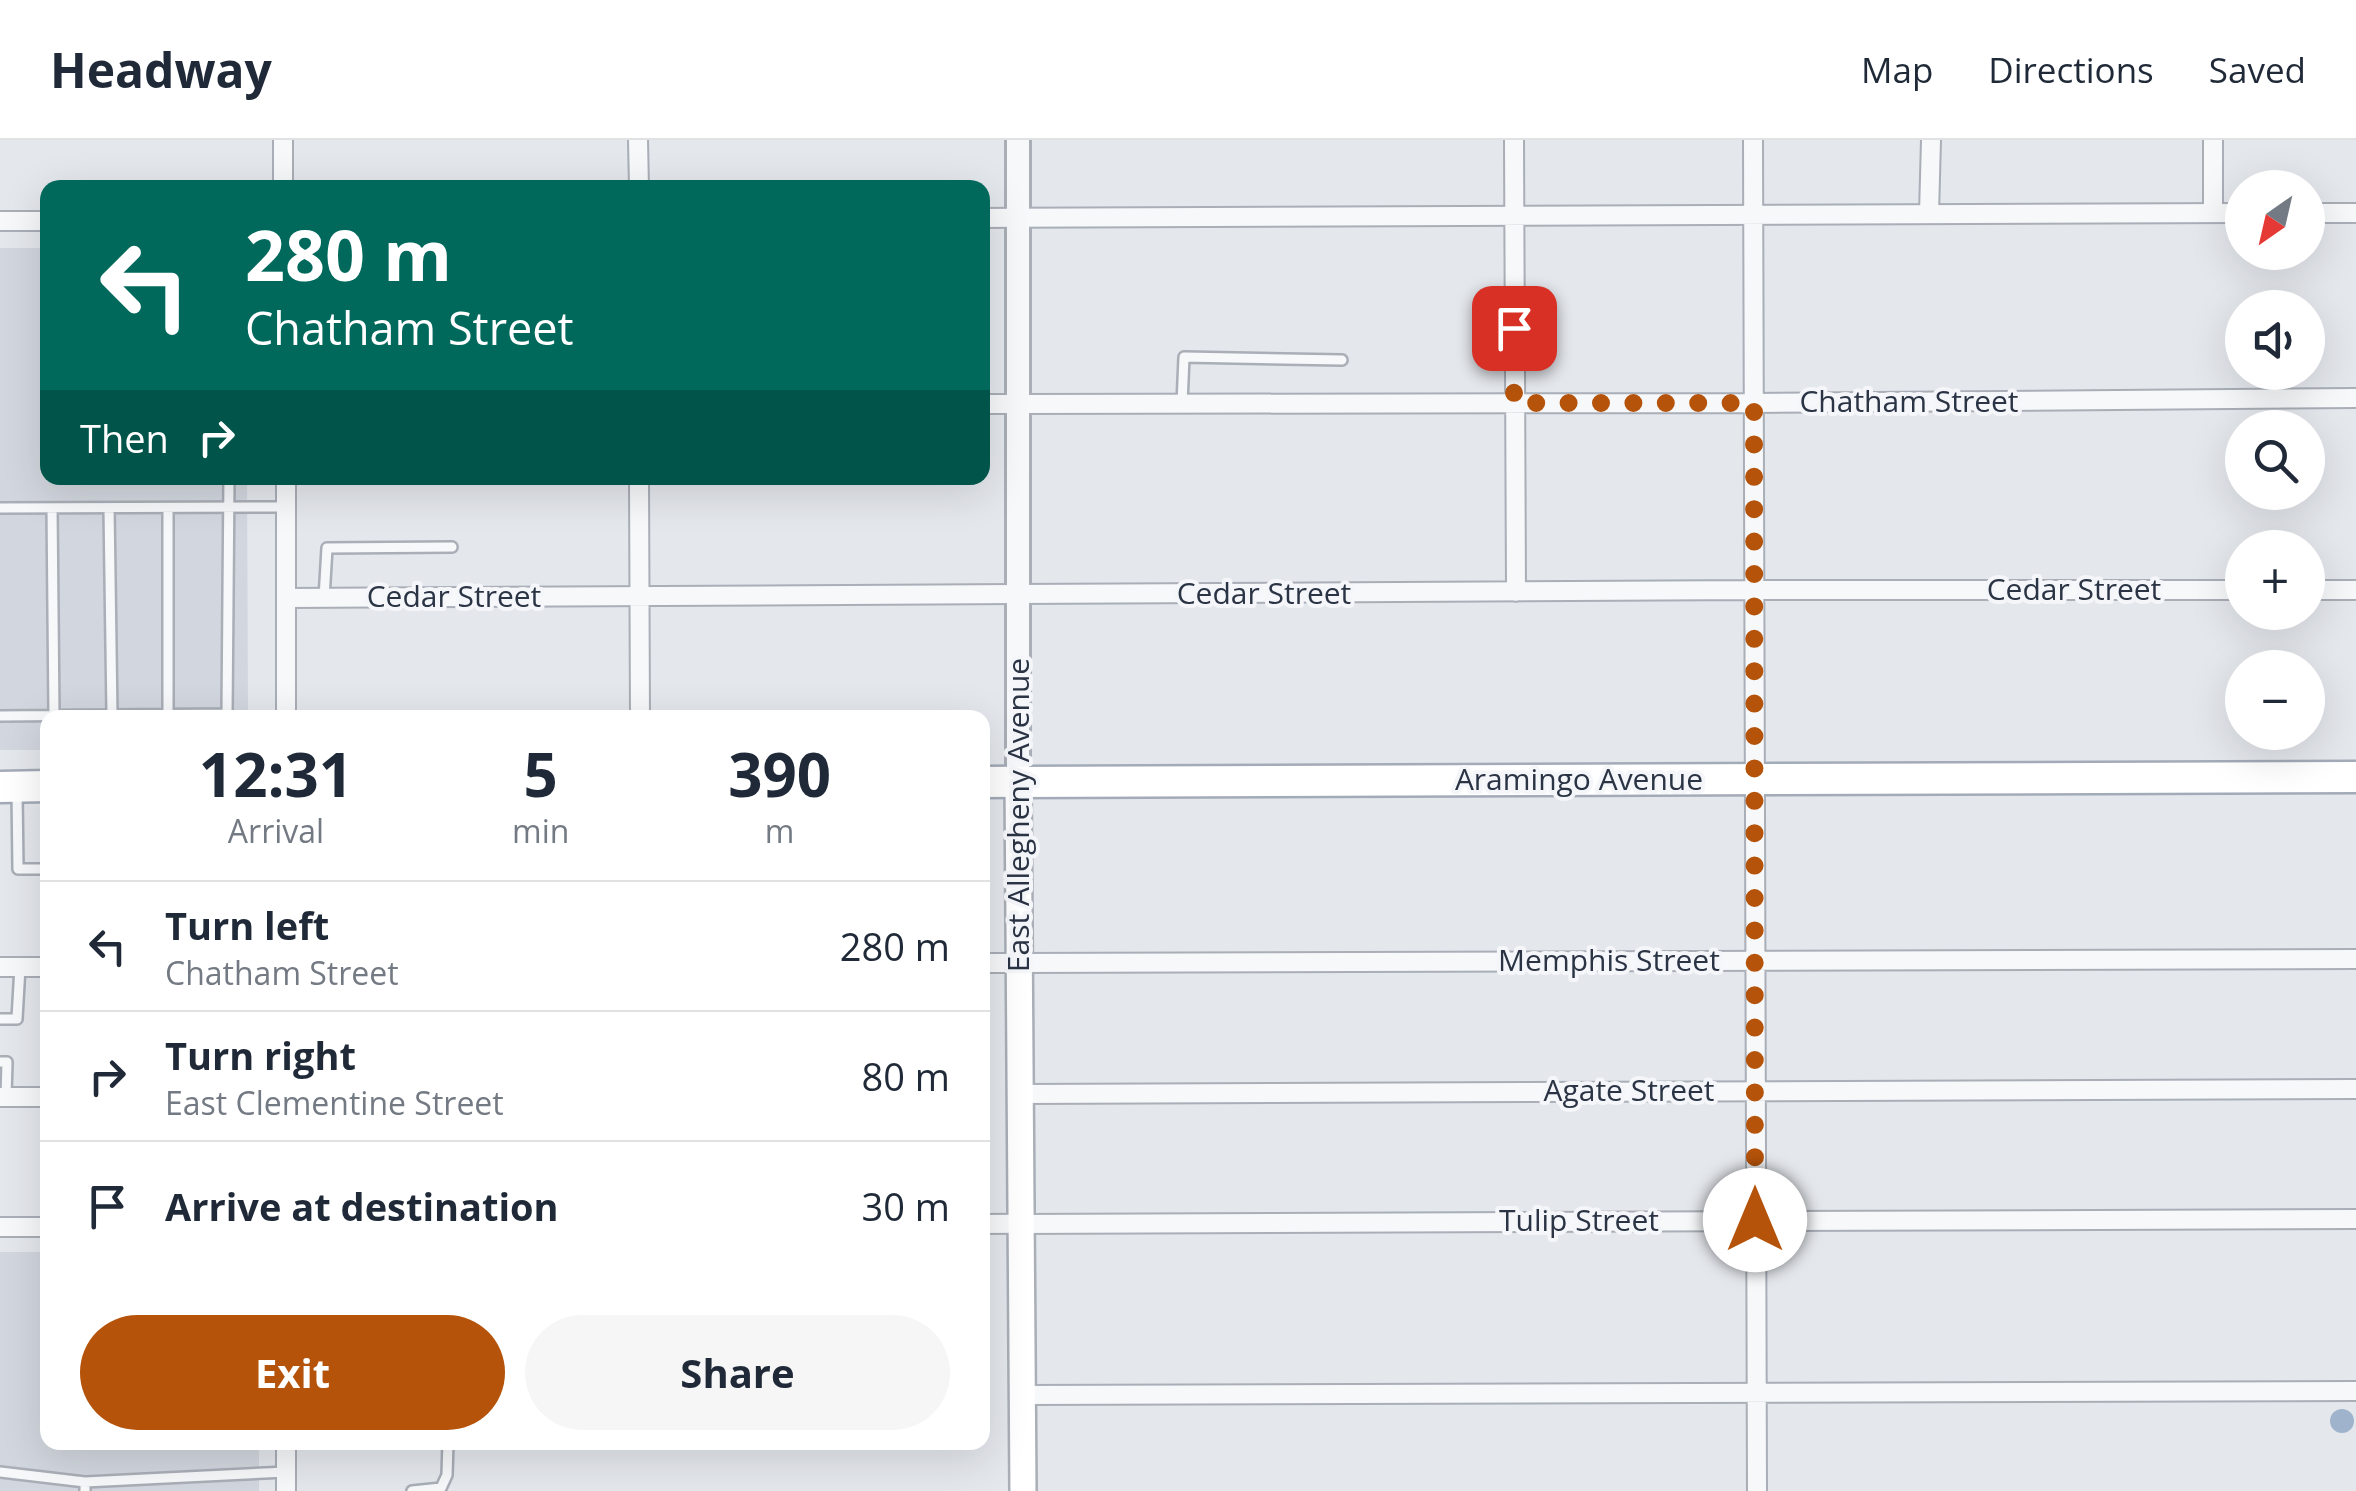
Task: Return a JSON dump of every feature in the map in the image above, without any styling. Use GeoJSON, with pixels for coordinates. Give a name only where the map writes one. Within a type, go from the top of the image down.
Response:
{"type":"FeatureCollection","features":[{"type":"Feature","properties":{"kind":"main road","name":"Aramingo Avenue"},"geometry":{"type":"LineString","coordinates":[[990,782],[2356,777]]}},
{"type":"Feature","properties":{"kind":"main road","name":"East Allegheny Avenue"},"geometry":{"type":"LineString","coordinates":[[1018,782],[1023,1491]]}},
{"type":"Feature","properties":{"kind":"street"},"geometry":{"type":"LineString","coordinates":[[283,180],[284,140]]}},
{"type":"Feature","properties":{"kind":"street"},"geometry":{"type":"LineString","coordinates":[[638,140],[638,180]]}},
{"type":"Feature","properties":{"kind":"street","name":"East Allegheny Avenue"},"geometry":{"type":"LineString","coordinates":[[1018,140],[1018,782]]}},
{"type":"Feature","properties":{"kind":"street"},"geometry":{"type":"LineString","coordinates":[[1514,140],[1516,592]]}},
{"type":"Feature","properties":{"kind":"street"},"geometry":{"type":"LineString","coordinates":[[1753,140],[1757,1491]]}},
{"type":"Feature","properties":{"kind":"street"},"geometry":{"type":"LineString","coordinates":[[1929,214],[1930,140]]}},
{"type":"Feature","properties":{"kind":"street"},"geometry":{"type":"LineString","coordinates":[[2213,140],[2213,214]]}},
{"type":"Feature","properties":{"kind":"street"},"geometry":{"type":"LineString","coordinates":[[2325,213],[2356,213]]}},
{"type":"Feature","properties":{"kind":"street"},"geometry":{"type":"LineString","coordinates":[[990,218],[2225,214]]}},
{"type":"Feature","properties":{"kind":"street"},"geometry":{"type":"LineString","coordinates":[[0,221],[40,221]]}},
{"type":"Feature","properties":{"kind":"street","name":"Chatham Street"},"geometry":{"type":"LineString","coordinates":[[990,404],[2356,398]]}},
{"type":"Feature","properties":{"kind":"street"},"geometry":{"type":"LineString","coordinates":[[286,485],[286,710]]}},
{"type":"Feature","properties":{"kind":"street"},"geometry":{"type":"LineString","coordinates":[[640,485],[640,710]]}},
{"type":"Feature","properties":{"kind":"street","name":"Cedar Street"},"geometry":{"type":"LineString","coordinates":[[286,598],[2225,590]]}},
{"type":"Feature","properties":{"kind":"street"},"geometry":{"type":"LineString","coordinates":[[2325,590],[2356,590]]}},
{"type":"Feature","properties":{"kind":"street","name":"Memphis Street"},"geometry":{"type":"LineString","coordinates":[[990,964],[2356,959]]}},
{"type":"Feature","properties":{"kind":"street"},"geometry":{"type":"LineString","coordinates":[[0,967],[40,967]]}},
{"type":"Feature","properties":{"kind":"street","name":"Agate Street"},"geometry":{"type":"LineString","coordinates":[[1021,1094],[2356,1089]]}},
{"type":"Feature","properties":{"kind":"street"},"geometry":{"type":"LineString","coordinates":[[3,1098],[40,1097]]}},
{"type":"Feature","properties":{"kind":"street","name":"Tulip Street"},"geometry":{"type":"LineString","coordinates":[[990,1224],[2356,1218]]}},
{"type":"Feature","properties":{"kind":"street"},"geometry":{"type":"LineString","coordinates":[[0,1227],[40,1227]]}},
{"type":"Feature","properties":{"kind":"street"},"geometry":{"type":"LineString","coordinates":[[1022,1395],[2356,1391]]}},
{"type":"Feature","properties":{"kind":"street"},"geometry":{"type":"LineString","coordinates":[[286,1450],[286,1482]]}},
{"type":"Feature","properties":{"kind":"lane"},"geometry":{"type":"LineString","coordinates":[[1182,404],[1184,357],[1342,360]]}},
{"type":"Feature","properties":{"kind":"lane"},"geometry":{"type":"LineString","coordinates":[[227,710],[229,485]]}},
{"type":"Feature","properties":{"kind":"lane"},"geometry":{"type":"LineString","coordinates":[[0,508],[286,507]]}},
{"type":"Feature","properties":{"kind":"lane"},"geometry":{"type":"LineString","coordinates":[[52,508],[54,710]]}},
{"type":"Feature","properties":{"kind":"lane"},"geometry":{"type":"LineString","coordinates":[[108,710],[109,508]]}},
{"type":"Feature","properties":{"kind":"lane"},"geometry":{"type":"LineString","coordinates":[[168,508],[168,710]]}},
{"type":"Feature","properties":{"kind":"lane"},"geometry":{"type":"LineString","coordinates":[[324,598],[327,548],[452,547]]}},
{"type":"Feature","properties":{"kind":"lane"},"geometry":{"type":"LineString","coordinates":[[0,716],[40,715]]}},
{"type":"Feature","properties":{"kind":"lane"},"geometry":{"type":"LineString","coordinates":[[22,786],[18,869],[40,868]]}},
{"type":"Feature","properties":{"kind":"lane"},"geometry":{"type":"LineString","coordinates":[[0,1019],[17,1019],[20,967]]}},
{"type":"Feature","properties":{"kind":"lane"},"geometry":{"type":"LineString","coordinates":[[0,1062],[7,1062],[3,1098]]}},
{"type":"Feature","properties":{"kind":"lane"},"geometry":{"type":"LineString","coordinates":[[412,1491],[441,1488],[445,1483],[447,1450]]}},
{"type":"Feature","properties":{"kind":"lane"},"geometry":{"type":"LineString","coordinates":[[0,1472],[85,1486],[286,1482]]}},
{"type":"Feature","properties":{"kind":"shaded area"},"geometry":{"type":"Polygon","coordinates":[[[0,248],[40,248],[40,485],[247,485],[248,710],[40,710],[40,750],[0,750],[0,248]]]}},
{"type":"Feature","properties":{"kind":"shaded area"},"geometry":{"type":"Polygon","coordinates":[[[0,1252],[40,1252],[40,1450],[259,1450],[259,1491],[0,1491],[0,1252]]]}},
{"type":"Feature","properties":{"kind":"water"},"geometry":{"type":"Polygon","coordinates":[[[2342,1409],[2351,1412],[2351,1430],[2342,1433],[2333,1430],[2330,1421],[2333,1412],[2342,1409]]]}},
{"type":"Feature","properties":{"kind":"route"},"geometry":{"type":"LineString","coordinates":[[1514,328],[1514,403],[1754,403],[1755,1220]]}}]}
